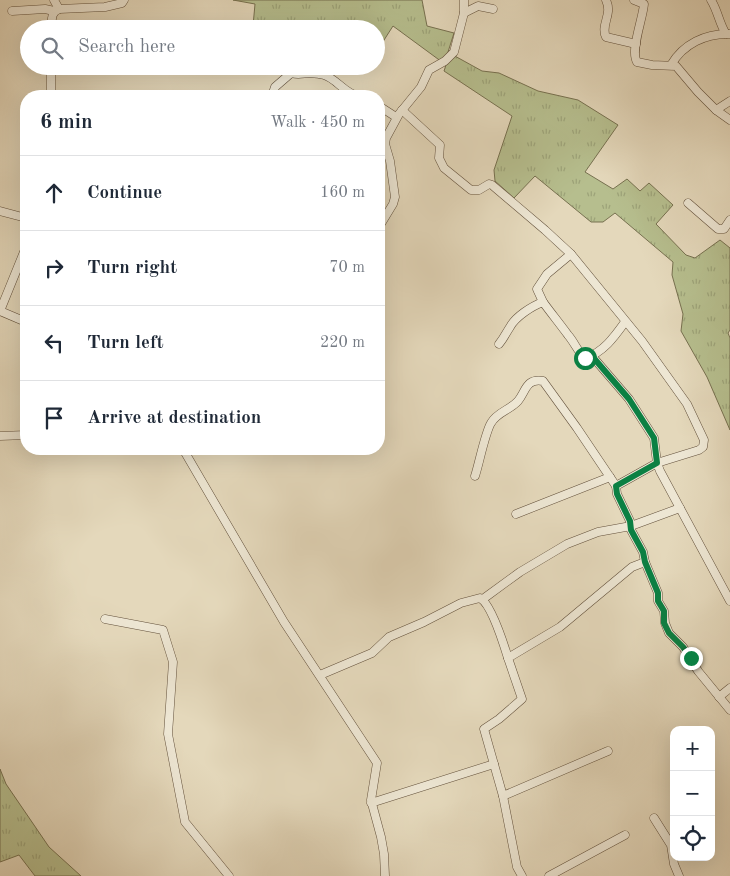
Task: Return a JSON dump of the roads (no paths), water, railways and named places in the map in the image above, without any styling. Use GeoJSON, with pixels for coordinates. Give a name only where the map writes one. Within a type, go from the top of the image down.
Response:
{"type":"FeatureCollection","features":[{"type":"Feature","properties":{"kind":"street"},"geometry":{"type":"LineString","coordinates":[[54,0],[57,10]]}},
{"type":"Feature","properties":{"kind":"street"},"geometry":{"type":"LineString","coordinates":[[12,10],[105,7],[122,4],[124,0]]}},
{"type":"Feature","properties":{"kind":"street"},"geometry":{"type":"LineString","coordinates":[[385,217],[395,197],[390,174],[390,161],[385,144],[386,138],[396,117],[421,87],[429,70],[454,52],[464,13],[464,0]]}},
{"type":"Feature","properties":{"kind":"street"},"geometry":{"type":"LineString","coordinates":[[606,0],[609,12],[603,31],[606,37],[636,44]]}},
{"type":"Feature","properties":{"kind":"street"},"geometry":{"type":"LineString","coordinates":[[634,0],[645,2],[644,15],[636,44],[635,56],[637,62],[676,66],[716,110],[730,120]]}},
{"type":"Feature","properties":{"kind":"street"},"geometry":{"type":"LineString","coordinates":[[671,65],[679,53],[698,40],[728,34],[721,26],[717,11],[710,0]]}},
{"type":"Feature","properties":{"kind":"street"},"geometry":{"type":"LineString","coordinates":[[464,13],[478,6],[493,9]]}},
{"type":"Feature","properties":{"kind":"street"},"geometry":{"type":"LineString","coordinates":[[52,20],[52,16],[57,10]]}},
{"type":"Feature","properties":{"kind":"street"},"geometry":{"type":"LineString","coordinates":[[51,75],[51,90]]}},
{"type":"Feature","properties":{"kind":"street"},"geometry":{"type":"LineString","coordinates":[[274,90],[289,75]]}},
{"type":"Feature","properties":{"kind":"street"},"geometry":{"type":"LineString","coordinates":[[324,75],[346,90]]}},
{"type":"Feature","properties":{"kind":"street"},"geometry":{"type":"LineString","coordinates":[[716,110],[730,100]]}},
{"type":"Feature","properties":{"kind":"street"},"geometry":{"type":"LineString","coordinates":[[385,110],[396,117]]}},
{"type":"Feature","properties":{"kind":"street"},"geometry":{"type":"LineString","coordinates":[[402,110],[440,144],[439,158],[446,171],[471,190],[479,190],[489,184],[492,185],[571,254],[642,341],[687,404],[704,440],[703,447],[700,450],[657,463],[616,486]]}},
{"type":"Feature","properties":{"kind":"street"},"geometry":{"type":"LineString","coordinates":[[688,203],[718,229],[724,228],[730,220]]}},
{"type":"Feature","properties":{"kind":"street"},"geometry":{"type":"LineString","coordinates":[[0,211],[20,216]]}},
{"type":"Feature","properties":{"kind":"street"},"geometry":{"type":"LineString","coordinates":[[571,254],[547,274],[537,289],[543,302],[559,325],[569,335],[580,354],[585,358],[592,356],[612,340],[625,322]]}},
{"type":"Feature","properties":{"kind":"street"},"geometry":{"type":"LineString","coordinates":[[20,262],[0,311],[20,319]]}},
{"type":"Feature","properties":{"kind":"street"},"geometry":{"type":"LineString","coordinates":[[499,344],[506,336],[514,320],[543,302]]}},
{"type":"Feature","properties":{"kind":"street"},"geometry":{"type":"LineString","coordinates":[[592,356],[629,399],[654,438],[657,463],[730,601]]}},
{"type":"Feature","properties":{"kind":"street"},"geometry":{"type":"LineString","coordinates":[[475,476],[490,424],[499,414],[518,401],[527,385],[537,380],[543,381],[616,486],[617,494],[630,521],[631,530],[643,552],[645,562],[658,593],[658,601],[664,611],[664,623],[669,633],[683,647],[698,671],[730,710]]}},
{"type":"Feature","properties":{"kind":"street"},"geometry":{"type":"LineString","coordinates":[[0,436],[20,435]]}},
{"type":"Feature","properties":{"kind":"street"},"geometry":{"type":"LineString","coordinates":[[187,455],[284,622],[377,763],[371,803],[381,837],[385,876]]}},
{"type":"Feature","properties":{"kind":"street"},"geometry":{"type":"LineString","coordinates":[[516,514],[610,477]]}},
{"type":"Feature","properties":{"kind":"street"},"geometry":{"type":"LineString","coordinates":[[320,675],[372,653],[389,637],[461,603],[480,598],[483,599],[520,572],[567,544],[598,532],[631,526],[680,508]]}},
{"type":"Feature","properties":{"kind":"street"},"geometry":{"type":"LineString","coordinates":[[508,658],[560,627],[632,567],[645,562]]}},
{"type":"Feature","properties":{"kind":"street"},"geometry":{"type":"LineString","coordinates":[[483,599],[490,611],[522,698],[499,719],[484,729],[502,796],[517,867],[522,876]]}},
{"type":"Feature","properties":{"kind":"street"},"geometry":{"type":"LineString","coordinates":[[105,619],[163,630],[173,662],[168,734],[185,822],[228,876]]}},
{"type":"Feature","properties":{"kind":"street"},"geometry":{"type":"LineString","coordinates":[[719,697],[730,688]]}},
{"type":"Feature","properties":{"kind":"street"},"geometry":{"type":"LineString","coordinates":[[502,796],[608,751]]}},
{"type":"Feature","properties":{"kind":"street"},"geometry":{"type":"LineString","coordinates":[[371,803],[494,764]]}},
{"type":"Feature","properties":{"kind":"street"},"geometry":{"type":"LineString","coordinates":[[654,818],[671,845],[678,876]]}},
{"type":"Feature","properties":{"kind":"street"},"geometry":{"type":"LineString","coordinates":[[549,876],[625,835]]}}]}
